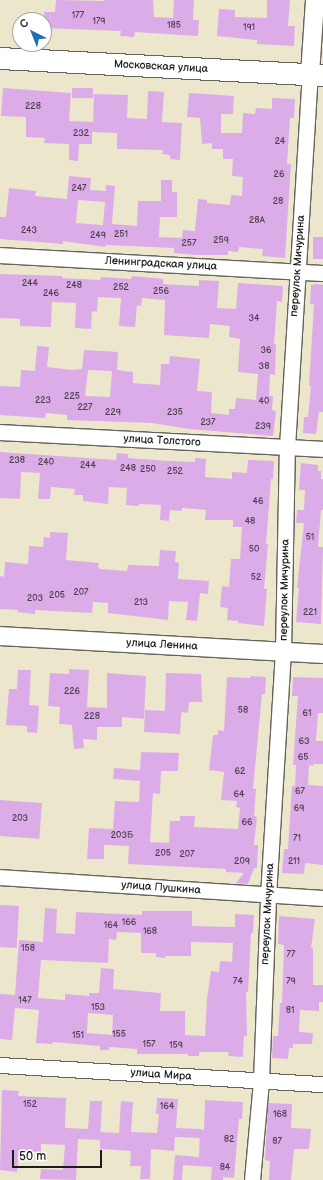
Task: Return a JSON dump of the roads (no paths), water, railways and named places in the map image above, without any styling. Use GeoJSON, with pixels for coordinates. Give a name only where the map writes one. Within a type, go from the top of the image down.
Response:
{"type":"FeatureCollection","features":[{"type":"Feature","properties":{"kind":"main road","name":"Московская улица"},"geometry":{"type":"LineString","coordinates":[[0,58],[317,75]]}},
{"type":"Feature","properties":{"kind":"street","name":"переулок Мичурина"},"geometry":{"type":"LineString","coordinates":[[252,1180],[261,1081],[268,896],[283,651],[287,447],[297,272],[317,75],[314,0]]}},
{"type":"Feature","properties":{"kind":"street","name":"Ленинградская улица"},"geometry":{"type":"LineString","coordinates":[[0,255],[323,273]]}},
{"type":"Feature","properties":{"kind":"street","name":"улица Толстого"},"geometry":{"type":"LineString","coordinates":[[0,432],[323,450]]}},
{"type":"Feature","properties":{"kind":"street","name":"улица Ленина"},"geometry":{"type":"LineString","coordinates":[[0,636],[323,654]]}},
{"type":"Feature","properties":{"kind":"street","name":"улица Пушкина"},"geometry":{"type":"LineString","coordinates":[[0,877],[268,896],[323,898]]}},
{"type":"Feature","properties":{"kind":"street","name":"улица Мира"},"geometry":{"type":"LineString","coordinates":[[0,1065],[323,1084]]}}]}
